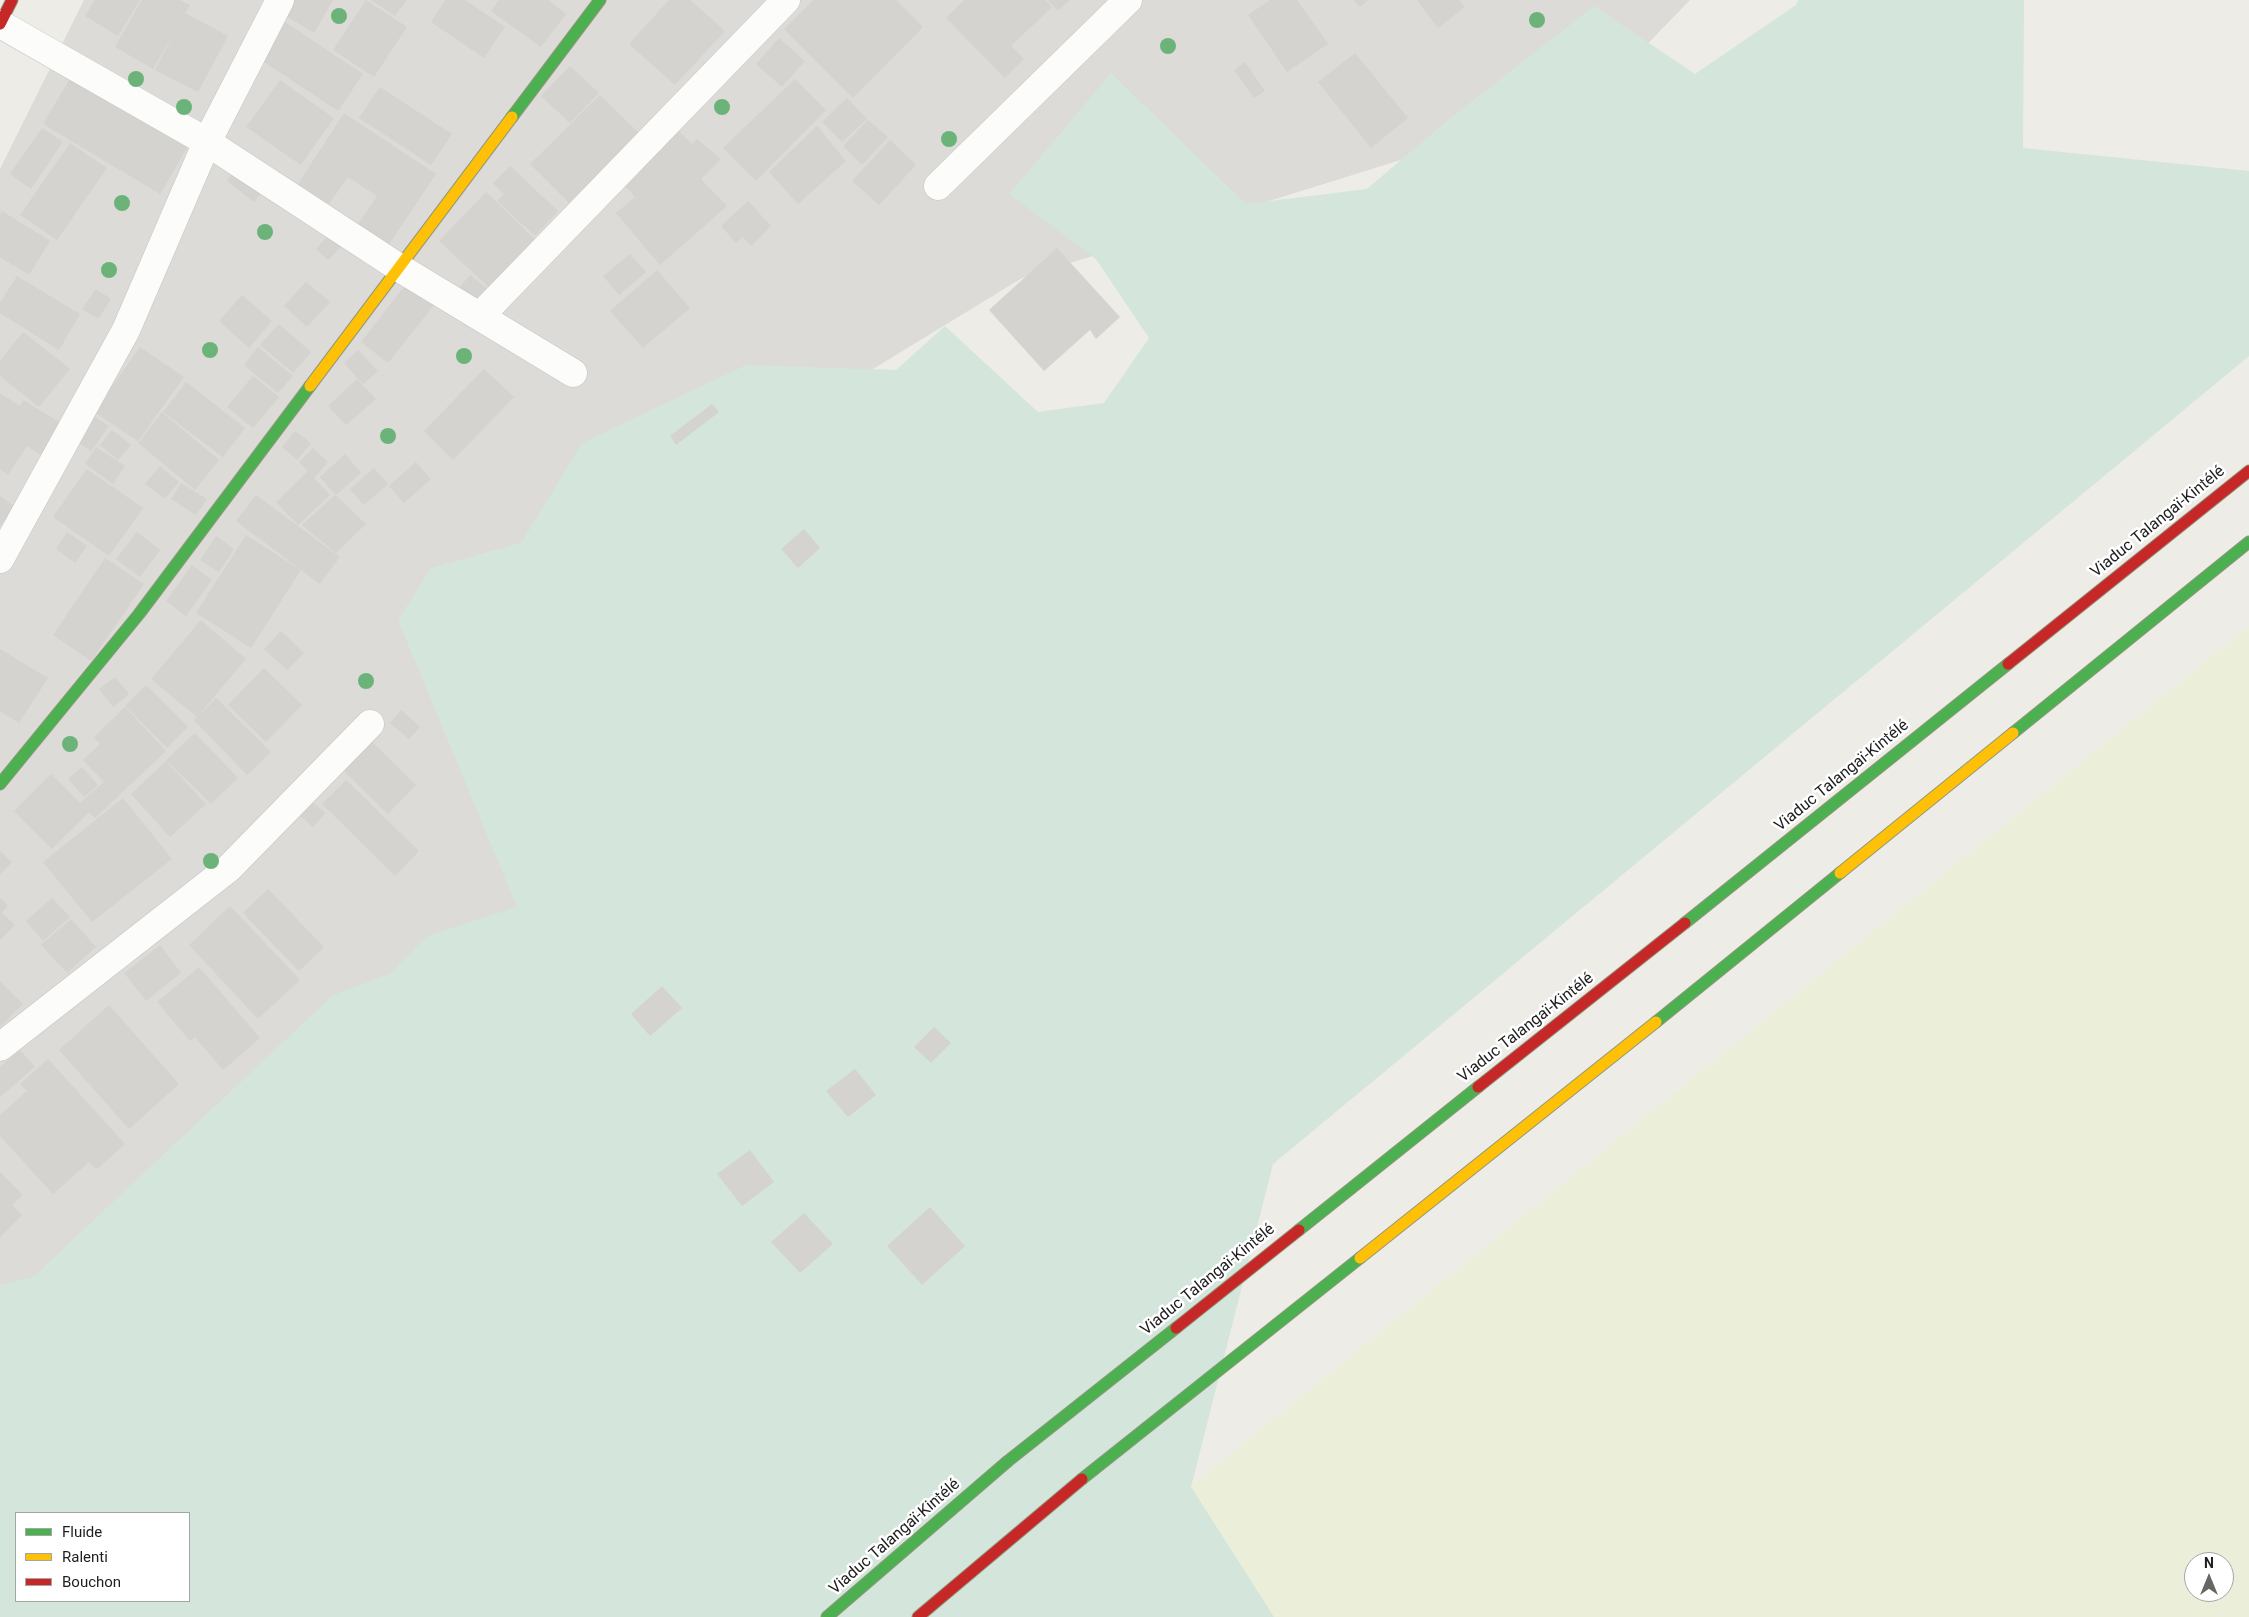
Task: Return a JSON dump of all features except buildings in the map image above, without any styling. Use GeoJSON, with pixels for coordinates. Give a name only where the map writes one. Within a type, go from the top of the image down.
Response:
{"type":"FeatureCollection","features":[{"type":"Feature","properties":{"kind":"main road"},"geometry":{"type":"LineString","coordinates":[[0,24],[12,0]]}},
{"type":"Feature","properties":{"kind":"main road"},"geometry":{"type":"LineString","coordinates":[[0,784],[139,614],[600,0]]}},
{"type":"Feature","properties":{"kind":"main road","name":"Viaduc Talangaï-Kintélé"},"geometry":{"type":"LineString","coordinates":[[827,1617],[1008,1461],[1716,898],[2249,470]]}},
{"type":"Feature","properties":{"kind":"main road"},"geometry":{"type":"LineString","coordinates":[[918,1617],[1054,1501],[1554,1104],[2249,542]]}},
{"type":"Feature","properties":{"kind":"street"},"geometry":{"type":"LineString","coordinates":[[0,559],[126,330],[207,142],[280,0]]}},
{"type":"Feature","properties":{"kind":"street"},"geometry":{"type":"LineString","coordinates":[[480,316],[786,0]]}},
{"type":"Feature","properties":{"kind":"street"},"geometry":{"type":"LineString","coordinates":[[938,186],[1128,0]]}},
{"type":"Feature","properties":{"kind":"street"},"geometry":{"type":"LineString","coordinates":[[0,24],[207,142],[398,267],[573,374]]}},
{"type":"Feature","properties":{"kind":"street"},"geometry":{"type":"LineString","coordinates":[[0,1047],[229,868],[370,724]]}},
{"type":"Feature","properties":{"kind":"shaded area"},"geometry":{"type":"Polygon","coordinates":[[[84,0],[1690,0],[1593,100],[1022,278],[657,501],[550,880],[0,1339],[0,169],[84,0]]]}},
{"type":"Feature","properties":{"kind":"shaded area"},"geometry":{"type":"Polygon","coordinates":[[[1798,0],[2024,0],[2023,148],[2249,171],[2249,356],[1273,1164],[1191,1487],[1274,1617],[0,1617],[0,1285],[33,1277],[333,995],[390,974],[427,936],[517,907],[398,620],[431,568],[521,543],[582,443],[746,365],[896,370],[945,326],[1038,412],[1104,403],[1149,338],[1096,259],[1009,194],[1111,73],[1246,204],[1367,189],[1448,120],[1594,6],[1695,74],[1796,5],[1798,0]]]}},
{"type":"Feature","properties":{"kind":"green space"},"geometry":{"type":"Polygon","coordinates":[[[2249,626],[2249,1617],[1274,1617],[1190,1487],[2249,626]]]}},
{"type":"Feature","properties":{"kind":"traffic: fast"},"geometry":{"type":"LineString","coordinates":[[512,117],[600,0]]}},
{"type":"Feature","properties":{"kind":"traffic: fast"},"geometry":{"type":"LineString","coordinates":[[0,784],[139,614],[310,386]]}},
{"type":"Feature","properties":{"kind":"traffic: fast"},"geometry":{"type":"LineString","coordinates":[[2013,733],[2249,542]]}},
{"type":"Feature","properties":{"kind":"traffic: fast"},"geometry":{"type":"LineString","coordinates":[[1685,923],[2008,664]]}},
{"type":"Feature","properties":{"kind":"traffic: fast"},"geometry":{"type":"LineString","coordinates":[[1656,1022],[1840,873]]}},
{"type":"Feature","properties":{"kind":"traffic: fast"},"geometry":{"type":"LineString","coordinates":[[1299,1230],[1478,1087]]}},
{"type":"Feature","properties":{"kind":"traffic: fast"},"geometry":{"type":"LineString","coordinates":[[1082,1479],[1360,1258]]}},
{"type":"Feature","properties":{"kind":"traffic: fast"},"geometry":{"type":"LineString","coordinates":[[827,1617],[1008,1461],[1176,1328]]}},
{"type":"Feature","properties":{"kind":"traffic: slow"},"geometry":{"type":"LineString","coordinates":[[310,386],[512,117]]}},
{"type":"Feature","properties":{"kind":"traffic: slow"},"geometry":{"type":"LineString","coordinates":[[1840,873],[2013,733]]}},
{"type":"Feature","properties":{"kind":"traffic: slow"},"geometry":{"type":"LineString","coordinates":[[1360,1258],[1656,1022]]}},
{"type":"Feature","properties":{"kind":"traffic: jam"},"geometry":{"type":"LineString","coordinates":[[0,24],[12,0]]}},
{"type":"Feature","properties":{"kind":"traffic: jam"},"geometry":{"type":"LineString","coordinates":[[2008,664],[2249,471]]}},
{"type":"Feature","properties":{"kind":"traffic: jam"},"geometry":{"type":"LineString","coordinates":[[1478,1087],[1685,923]]}},
{"type":"Feature","properties":{"kind":"traffic: jam"},"geometry":{"type":"LineString","coordinates":[[1176,1328],[1299,1230]]}},
{"type":"Feature","properties":{"kind":"traffic: jam"},"geometry":{"type":"LineString","coordinates":[[918,1617],[1082,1479]]}}]}
